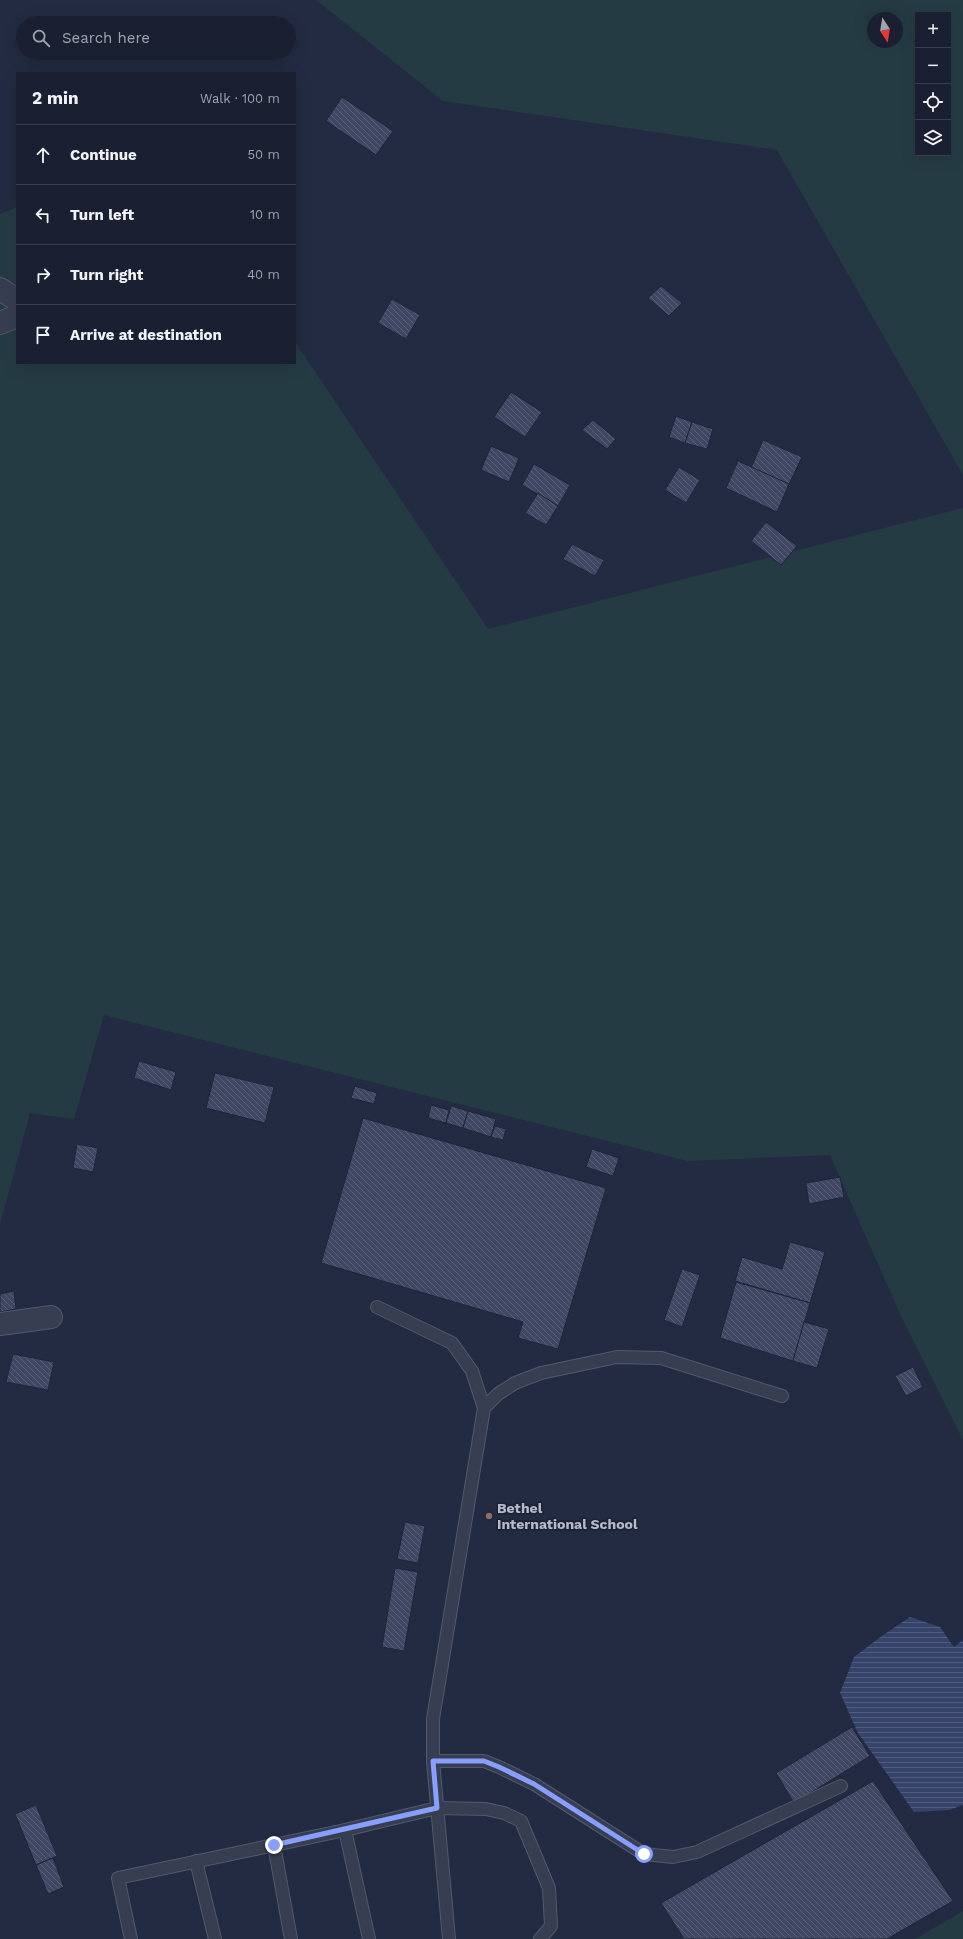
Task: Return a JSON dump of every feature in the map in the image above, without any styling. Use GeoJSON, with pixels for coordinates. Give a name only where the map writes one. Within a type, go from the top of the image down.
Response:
{"type":"FeatureCollection","features":[{"type":"Feature","properties":{"kind":"street"},"geometry":{"type":"LineString","coordinates":[[0,289],[16,299]]}},
{"type":"Feature","properties":{"kind":"street"},"geometry":{"type":"LineString","coordinates":[[0,323],[16,316]]}},
{"type":"Feature","properties":{"kind":"street"},"geometry":{"type":"LineString","coordinates":[[0,1324],[51,1317]]}},
{"type":"Feature","properties":{"kind":"lane"},"geometry":{"type":"LineString","coordinates":[[377,1307],[452,1343],[472,1371],[484,1408],[433,1719],[433,1761],[449,1939]]}},
{"type":"Feature","properties":{"kind":"lane"},"geometry":{"type":"LineString","coordinates":[[484,1408],[498,1394],[515,1383],[541,1373],[617,1357],[661,1358],[782,1396]]}},
{"type":"Feature","properties":{"kind":"lane"},"geometry":{"type":"LineString","coordinates":[[433,1761],[484,1761],[499,1767],[534,1784],[644,1854],[672,1857],[697,1852],[841,1786]]}},
{"type":"Feature","properties":{"kind":"lane"},"geometry":{"type":"LineString","coordinates":[[131,1939],[118,1878],[345,1830],[437,1808],[486,1809],[504,1813],[521,1820],[550,1888],[551,1926],[540,1939]]}},
{"type":"Feature","properties":{"kind":"lane"},"geometry":{"type":"LineString","coordinates":[[345,1830],[369,1939]]}},
{"type":"Feature","properties":{"kind":"lane"},"geometry":{"type":"LineString","coordinates":[[274,1845],[291,1939]]}},
{"type":"Feature","properties":{"kind":"lane"},"geometry":{"type":"LineString","coordinates":[[196,1861],[215,1939]]}},
{"type":"Feature","properties":{"kind":"shaded area"},"geometry":{"type":"Polygon","coordinates":[[[316,0],[963,0],[963,475],[777,150],[443,101],[316,0]]]}},
{"type":"Feature","properties":{"kind":"shaded area"},"geometry":{"type":"Polygon","coordinates":[[[16,207],[16,364],[296,364],[296,343],[488,629],[963,508],[963,1440],[900,1314],[830,1155],[688,1161],[104,1015],[74,1119],[30,1113],[0,1225],[0,214],[16,207]]]}},
{"type":"Feature","properties":{"kind":"shaded area"},"geometry":{"type":"Polygon","coordinates":[[[963,1911],[963,1939],[915,1939],[963,1911]]]}},
{"type":"Feature","properties":{"kind":"water"},"geometry":{"type":"Polygon","coordinates":[[[910,1617],[940,1627],[954,1647],[963,1640],[963,1805],[949,1810],[914,1812],[858,1733],[840,1693],[854,1657],[910,1617]]]}},
{"type":"Feature","properties":{"kind":"building"},"geometry":{"type":"Polygon","coordinates":[[[342,97],[393,131],[376,155],[326,121],[342,97]]]}},
{"type":"Feature","properties":{"kind":"building"},"geometry":{"type":"Polygon","coordinates":[[[661,286],[682,303],[669,316],[648,298],[661,286]]]}},
{"type":"Feature","properties":{"kind":"building"},"geometry":{"type":"Polygon","coordinates":[[[392,299],[420,315],[406,339],[378,323],[392,299]]]}},
{"type":"Feature","properties":{"kind":"building"},"geometry":{"type":"Polygon","coordinates":[[[511,392],[542,412],[525,437],[494,417],[511,392]]]}},
{"type":"Feature","properties":{"kind":"building"},"geometry":{"type":"Polygon","coordinates":[[[676,416],[692,422],[685,443],[669,437],[676,416]]]}},
{"type":"Feature","properties":{"kind":"building"},"geometry":{"type":"Polygon","coordinates":[[[593,420],[616,439],[607,449],[582,430],[593,420]]]}},
{"type":"Feature","properties":{"kind":"building"},"geometry":{"type":"Polygon","coordinates":[[[692,422],[713,429],[707,449],[685,443],[692,422]]]}},
{"type":"Feature","properties":{"kind":"building"},"geometry":{"type":"Polygon","coordinates":[[[763,440],[802,457],[789,484],[751,468],[763,440]]]}},
{"type":"Feature","properties":{"kind":"building"},"geometry":{"type":"Polygon","coordinates":[[[491,446],[519,458],[509,482],[481,470],[491,446]]]}},
{"type":"Feature","properties":{"kind":"building"},"geometry":{"type":"Polygon","coordinates":[[[738,461],[789,484],[777,512],[726,488],[738,461]]]}},
{"type":"Feature","properties":{"kind":"building"},"geometry":{"type":"Polygon","coordinates":[[[534,464],[570,485],[558,506],[522,485],[534,464]]]}},
{"type":"Feature","properties":{"kind":"building"},"geometry":{"type":"Polygon","coordinates":[[[679,467],[700,480],[686,503],[665,490],[679,467]]]}},
{"type":"Feature","properties":{"kind":"building"},"geometry":{"type":"Polygon","coordinates":[[[538,493],[558,506],[546,525],[525,513],[538,493]]]}},
{"type":"Feature","properties":{"kind":"building"},"geometry":{"type":"Polygon","coordinates":[[[766,522],[797,546],[781,565],[751,541],[766,522]]]}},
{"type":"Feature","properties":{"kind":"building"},"geometry":{"type":"Polygon","coordinates":[[[572,544],[604,560],[595,576],[563,559],[572,544]]]}},
{"type":"Feature","properties":{"kind":"building"},"geometry":{"type":"Polygon","coordinates":[[[139,1061],[176,1072],[171,1090],[134,1078],[139,1061]]]}},
{"type":"Feature","properties":{"kind":"building"},"geometry":{"type":"Polygon","coordinates":[[[215,1073],[274,1087],[265,1123],[206,1108],[215,1073]]]}},
{"type":"Feature","properties":{"kind":"building"},"geometry":{"type":"Polygon","coordinates":[[[355,1086],[377,1093],[374,1104],[351,1098],[355,1086]]]}},
{"type":"Feature","properties":{"kind":"building"},"geometry":{"type":"Polygon","coordinates":[[[431,1105],[449,1110],[446,1123],[428,1118],[431,1105]]]}},
{"type":"Feature","properties":{"kind":"building"},"geometry":{"type":"Polygon","coordinates":[[[451,1106],[468,1111],[463,1128],[446,1123],[451,1106]]]}},
{"type":"Feature","properties":{"kind":"building"},"geometry":{"type":"Polygon","coordinates":[[[468,1111],[496,1119],[491,1137],[463,1128],[468,1111]]]}},
{"type":"Feature","properties":{"kind":"building"},"geometry":{"type":"Polygon","coordinates":[[[363,1118],[606,1188],[558,1349],[518,1338],[523,1322],[321,1263],[363,1118]]]}},
{"type":"Feature","properties":{"kind":"building"},"geometry":{"type":"Polygon","coordinates":[[[495,1126],[506,1129],[503,1140],[491,1137],[495,1126]]]}},
{"type":"Feature","properties":{"kind":"building"},"geometry":{"type":"Polygon","coordinates":[[[77,1144],[98,1148],[93,1172],[73,1168],[77,1144]]]}},
{"type":"Feature","properties":{"kind":"building"},"geometry":{"type":"Polygon","coordinates":[[[592,1149],[619,1158],[613,1176],[586,1167],[592,1149]]]}},
{"type":"Feature","properties":{"kind":"building"},"geometry":{"type":"Polygon","coordinates":[[[840,1177],[844,1197],[809,1204],[806,1183],[840,1177]]]}},
{"type":"Feature","properties":{"kind":"building"},"geometry":{"type":"Polygon","coordinates":[[[790,1242],[825,1252],[810,1303],[735,1281],[742,1257],[782,1269],[790,1242]]]}},
{"type":"Feature","properties":{"kind":"building"},"geometry":{"type":"Polygon","coordinates":[[[682,1269],[700,1275],[682,1327],[664,1320],[682,1269]]]}},
{"type":"Feature","properties":{"kind":"building"},"geometry":{"type":"Polygon","coordinates":[[[736,1282],[810,1303],[793,1361],[720,1338],[736,1282]]]}},
{"type":"Feature","properties":{"kind":"building"},"geometry":{"type":"Polygon","coordinates":[[[14,1291],[16,1309],[0,1312],[0,1294],[14,1291]]]}},
{"type":"Feature","properties":{"kind":"building"},"geometry":{"type":"Polygon","coordinates":[[[804,1322],[829,1329],[817,1368],[793,1361],[804,1322]]]}},
{"type":"Feature","properties":{"kind":"building"},"geometry":{"type":"Polygon","coordinates":[[[13,1354],[54,1362],[48,1390],[6,1382],[13,1354]]]}},
{"type":"Feature","properties":{"kind":"building"},"geometry":{"type":"Polygon","coordinates":[[[913,1367],[923,1387],[906,1396],[895,1376],[913,1367]]]}},
{"type":"Feature","properties":{"kind":"building"},"geometry":{"type":"Polygon","coordinates":[[[405,1522],[425,1526],[418,1563],[397,1559],[405,1522]]]}},
{"type":"Feature","properties":{"kind":"building"},"geometry":{"type":"Polygon","coordinates":[[[395,1568],[418,1572],[404,1651],[382,1647],[395,1568]]]}},
{"type":"Feature","properties":{"kind":"building"},"geometry":{"type":"Polygon","coordinates":[[[852,1727],[870,1756],[794,1803],[776,1773],[852,1727]]]}},
{"type":"Feature","properties":{"kind":"building"},"geometry":{"type":"Polygon","coordinates":[[[873,1781],[953,1901],[887,1939],[684,1939],[661,1903],[873,1781]]]}},
{"type":"Feature","properties":{"kind":"building"},"geometry":{"type":"Polygon","coordinates":[[[36,1805],[57,1856],[36,1865],[15,1814],[36,1805]]]}},
{"type":"Feature","properties":{"kind":"building"},"geometry":{"type":"Polygon","coordinates":[[[53,1858],[64,1887],[48,1894],[36,1865],[53,1858]]]}},
{"type":"Feature","properties":{"kind":"place","name":"Bethel International School"},"geometry":{"type":"Point","coordinates":[489,1516]}},
{"type":"Feature","properties":{"kind":"route"},"geometry":{"type":"LineString","coordinates":[[274,1845],[437,1808],[433,1761],[484,1761],[534,1784],[644,1854]]}}]}
